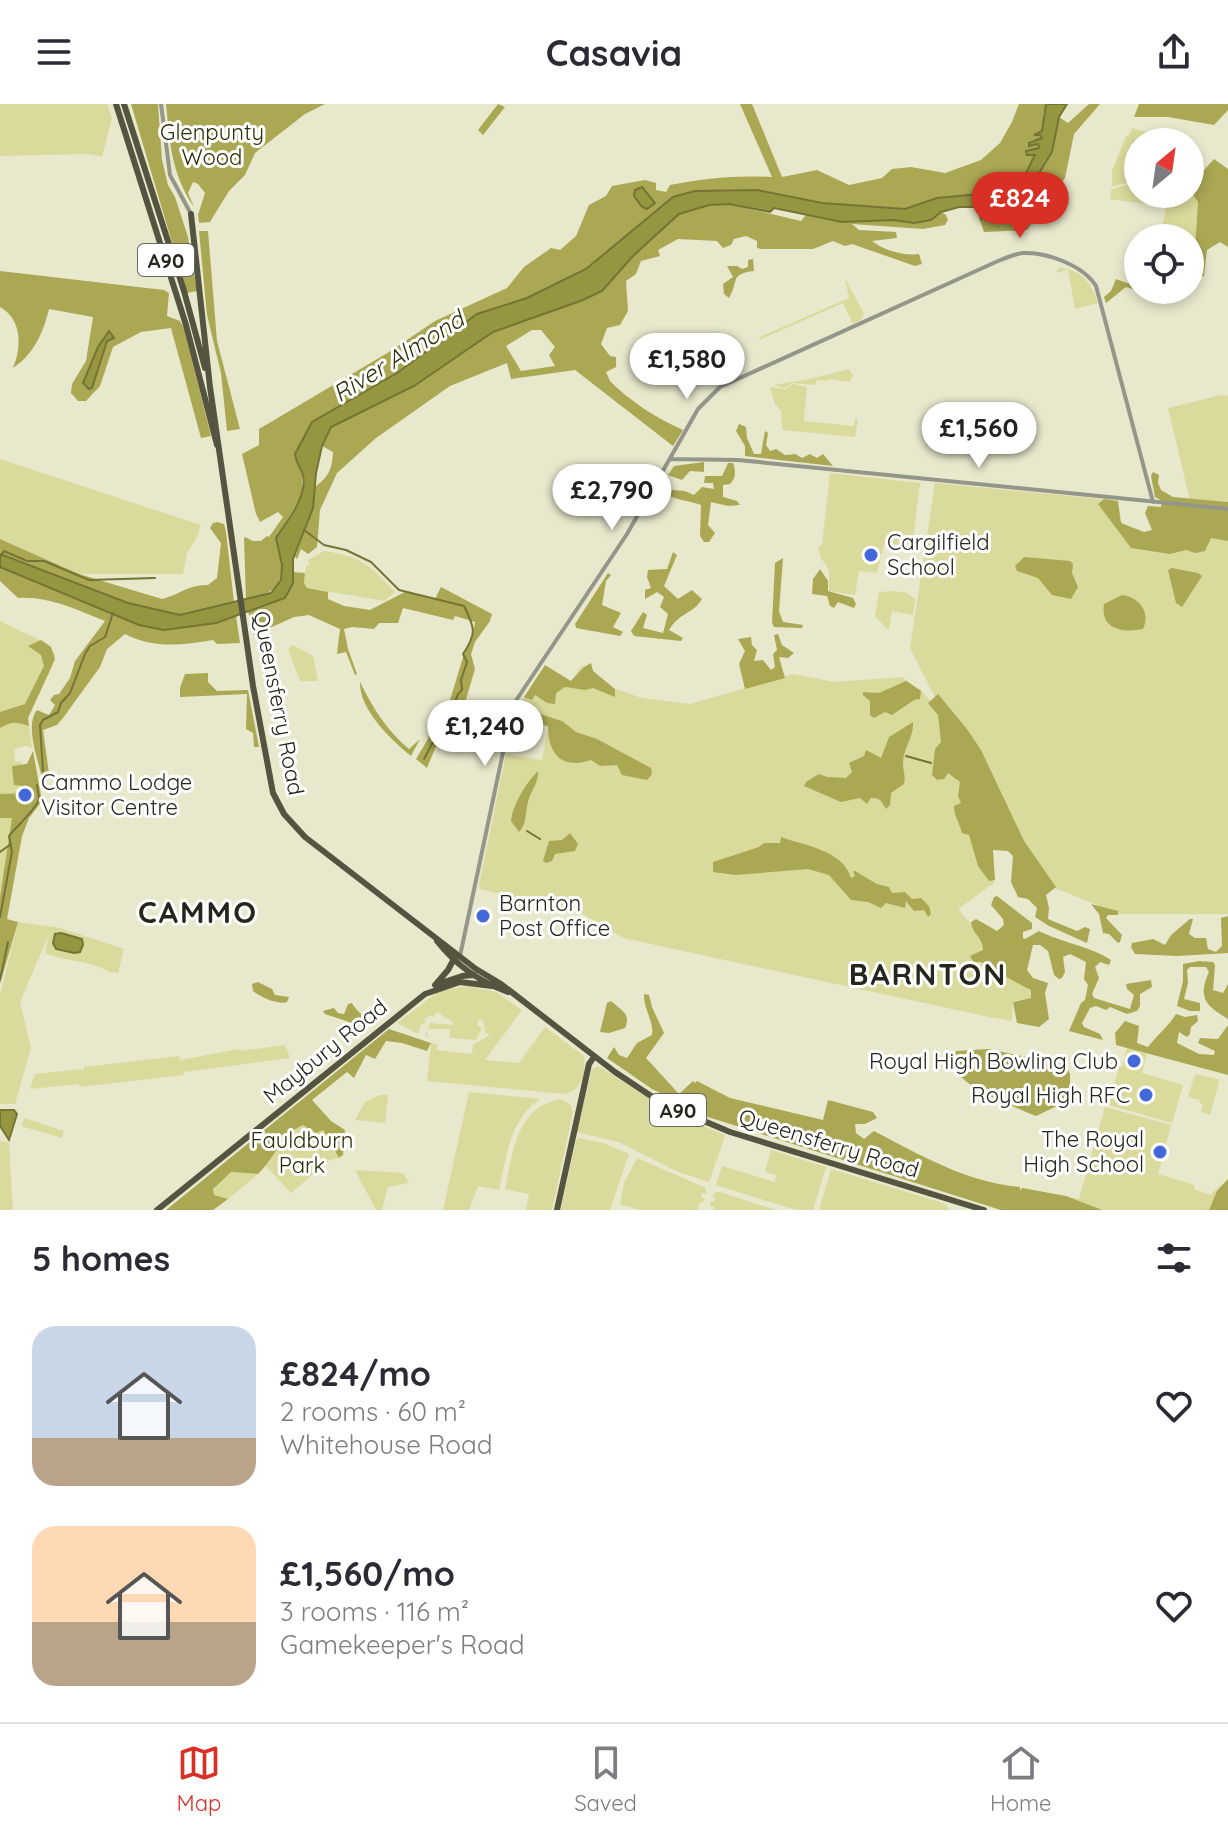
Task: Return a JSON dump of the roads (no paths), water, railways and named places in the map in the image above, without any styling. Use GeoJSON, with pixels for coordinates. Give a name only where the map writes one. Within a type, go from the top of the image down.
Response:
{"type":"FeatureCollection","features":[{"type":"Feature","properties":{"kind":"main road","name":"A90"},"geometry":{"type":"LineString","coordinates":[[116,104],[186,325],[221,456]]}},
{"type":"Feature","properties":{"kind":"main road","name":"A90"},"geometry":{"type":"LineString","coordinates":[[124,104],[184,291],[210,387],[221,456]]}},
{"type":"Feature","properties":{"kind":"main road"},"geometry":{"type":"LineString","coordinates":[[191,214],[210,387]]}},
{"type":"Feature","properties":{"kind":"main road","name":"Queensferry Road"},"geometry":{"type":"LineString","coordinates":[[221,456],[245,632],[271,783],[281,810],[305,837],[432,935],[474,975],[510,993]]}},
{"type":"Feature","properties":{"kind":"main road"},"geometry":{"type":"LineString","coordinates":[[443,945],[445,981]]}},
{"type":"Feature","properties":{"kind":"main road","name":"Queensferry Road"},"geometry":{"type":"LineString","coordinates":[[457,958],[489,976],[594,1057],[651,1096],[717,1127],[984,1210]]}},
{"type":"Feature","properties":{"kind":"main road"},"geometry":{"type":"LineString","coordinates":[[445,981],[448,970],[457,958]]}},
{"type":"Feature","properties":{"kind":"main road"},"geometry":{"type":"LineString","coordinates":[[445,981],[457,958]]}},
{"type":"Feature","properties":{"kind":"main road","name":"Maybury Road"},"geometry":{"type":"LineString","coordinates":[[157,1210],[425,994],[445,981],[474,975],[489,976]]}},
{"type":"Feature","properties":{"kind":"main road"},"geometry":{"type":"LineString","coordinates":[[425,994],[445,981],[492,986]]}},
{"type":"Feature","properties":{"kind":"main road"},"geometry":{"type":"LineString","coordinates":[[557,1210],[589,1064],[590,1057],[586,1051]]}},
{"type":"Feature","properties":{"kind":"main road"},"geometry":{"type":"LineString","coordinates":[[589,1064],[594,1057]]}},
{"type":"Feature","properties":{"kind":"street"},"geometry":{"type":"LineString","coordinates":[[161,104],[170,175],[191,214]]}},
{"type":"Feature","properties":{"kind":"street"},"geometry":{"type":"LineString","coordinates":[[457,958],[513,705],[617,550],[702,403],[726,383],[1012,255],[1029,253],[1044,256],[1076,268],[1092,279],[1101,301],[1153,502]]}},
{"type":"Feature","properties":{"kind":"street"},"geometry":{"type":"LineString","coordinates":[[671,457],[738,460],[1228,509]]}},
{"type":"Feature","properties":{"kind":"street"},"geometry":{"type":"LineString","coordinates":[[443,945],[462,941]]}},
{"type":"Feature","properties":{"kind":"waterway"},"geometry":{"type":"LineString","coordinates":[[304,530],[324,545],[346,550],[371,562],[399,590],[464,606],[473,630],[463,654],[467,662],[461,680],[462,690],[456,698],[453,714],[424,759]]}},
{"type":"Feature","properties":{"kind":"waterway"},"geometry":{"type":"LineString","coordinates":[[0,557],[4,551],[27,561],[44,561],[89,580],[155,578]]}},
{"type":"Feature","properties":{"kind":"waterway"},"geometry":{"type":"LineString","coordinates":[[43,771],[40,725],[58,712],[70,693],[90,646],[105,637],[113,613]]}},
{"type":"Feature","properties":{"kind":"waterway"},"geometry":{"type":"LineString","coordinates":[[906,756],[931,763]]}},
{"type":"Feature","properties":{"kind":"waterway"},"geometry":{"type":"LineString","coordinates":[[0,917],[12,852],[9,836],[38,801],[37,785]]}},
{"type":"Feature","properties":{"kind":"waterway"},"geometry":{"type":"LineString","coordinates":[[527,831],[540,839]]}},
{"type":"Feature","properties":{"kind":"waterway"},"geometry":{"type":"LineString","coordinates":[[0,852],[11,844]]}},
{"type":"Feature","properties":{"kind":"waterway"},"geometry":{"type":"LineString","coordinates":[[0,980],[8,942]]}},
{"type":"Feature","properties":{"kind":"place","name":"Cargilfield School"},"geometry":{"type":"Point","coordinates":[871,555]}},
{"type":"Feature","properties":{"kind":"place","name":"Cammo Lodge Visitor Centre"},"geometry":{"type":"Point","coordinates":[25,795]}},
{"type":"Feature","properties":{"kind":"place","name":"Barnton Post Office"},"geometry":{"type":"Point","coordinates":[483,916]}},
{"type":"Feature","properties":{"kind":"place","name":"Royal High Bowling Club"},"geometry":{"type":"Point","coordinates":[1134,1061]}},
{"type":"Feature","properties":{"kind":"place","name":"Royal High RFC"},"geometry":{"type":"Point","coordinates":[1146,1095]}},
{"type":"Feature","properties":{"kind":"place","name":"The Royal High School"},"geometry":{"type":"Point","coordinates":[1160,1152]}},
{"type":"Feature","properties":{"kind":"district","name":"CAMMO"},"geometry":{"type":"Point","coordinates":[198,912]}},
{"type":"Feature","properties":{"kind":"district","name":"BARNTON"},"geometry":{"type":"Point","coordinates":[928,974]}},
{"type":"Feature","properties":{"kind":"park label","name":"Glenpunty Wood"},"geometry":{"type":"Point","coordinates":[212,144]}},
{"type":"Feature","properties":{"kind":"park label","name":"Fauldburn Park"},"geometry":{"type":"Point","coordinates":[302,1152]}},
{"type":"Feature","properties":{"kind":"water label","name":"River Almond"},"geometry":{"type":"Point","coordinates":[398,356]}}]}
